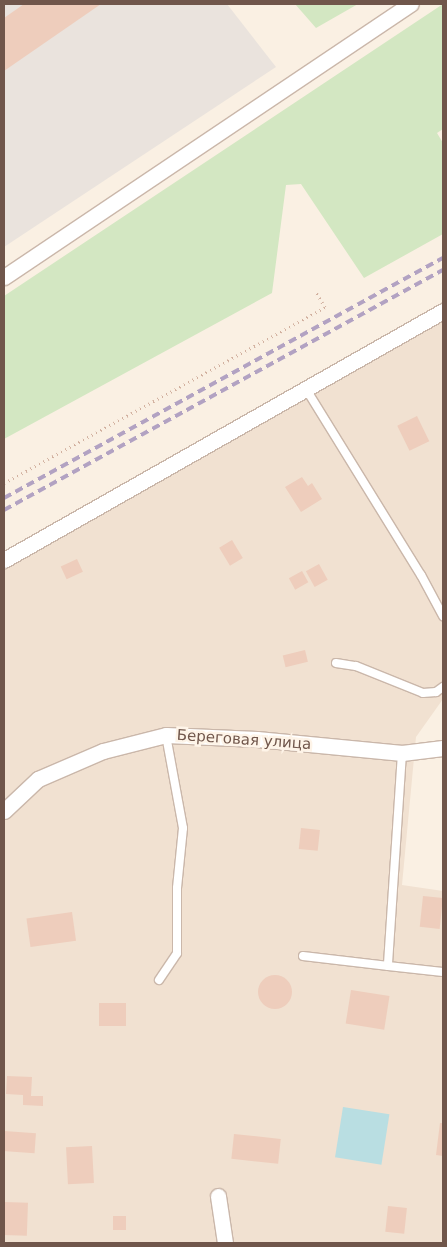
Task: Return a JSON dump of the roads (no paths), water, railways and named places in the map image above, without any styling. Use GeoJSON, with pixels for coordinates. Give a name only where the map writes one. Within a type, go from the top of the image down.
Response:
{"type":"FeatureCollection","features":[{"type":"Feature","properties":{"kind":"street"},"geometry":{"type":"LineString","coordinates":[[4,277],[411,4]]}},
{"type":"Feature","properties":{"kind":"street"},"geometry":{"type":"LineString","coordinates":[[4,560],[443,311]]}},
{"type":"Feature","properties":{"kind":"street","name":"Береговая улица"},"geometry":{"type":"LineString","coordinates":[[4,811],[38,779],[104,751],[166,735],[256,739],[402,753],[443,748]]}},
{"type":"Feature","properties":{"kind":"street"},"geometry":{"type":"LineString","coordinates":[[218,1196],[226,1243]]}},
{"type":"Feature","properties":{"kind":"lane"},"geometry":{"type":"LineString","coordinates":[[306,389],[421,575],[443,616]]}},
{"type":"Feature","properties":{"kind":"lane"},"geometry":{"type":"LineString","coordinates":[[336,663],[356,666],[423,693],[436,692],[443,686]]}},
{"type":"Feature","properties":{"kind":"lane"},"geometry":{"type":"LineString","coordinates":[[159,980],[177,953],[177,888],[183,828],[166,735]]}},
{"type":"Feature","properties":{"kind":"lane"},"geometry":{"type":"LineString","coordinates":[[388,966],[402,753]]}},
{"type":"Feature","properties":{"kind":"lane"},"geometry":{"type":"LineString","coordinates":[[303,956],[443,972]]}},
{"type":"Feature","properties":{"kind":"water"},"geometry":{"type":"Polygon","coordinates":[[[343,1107],[389,1114],[381,1165],[335,1157],[343,1107]]]}},
{"type":"Feature","properties":{"kind":"railway"},"geometry":{"type":"LineString","coordinates":[[4,498],[443,258]]}},
{"type":"Feature","properties":{"kind":"railway"},"geometry":{"type":"LineString","coordinates":[[4,510],[443,270]]}}]}
